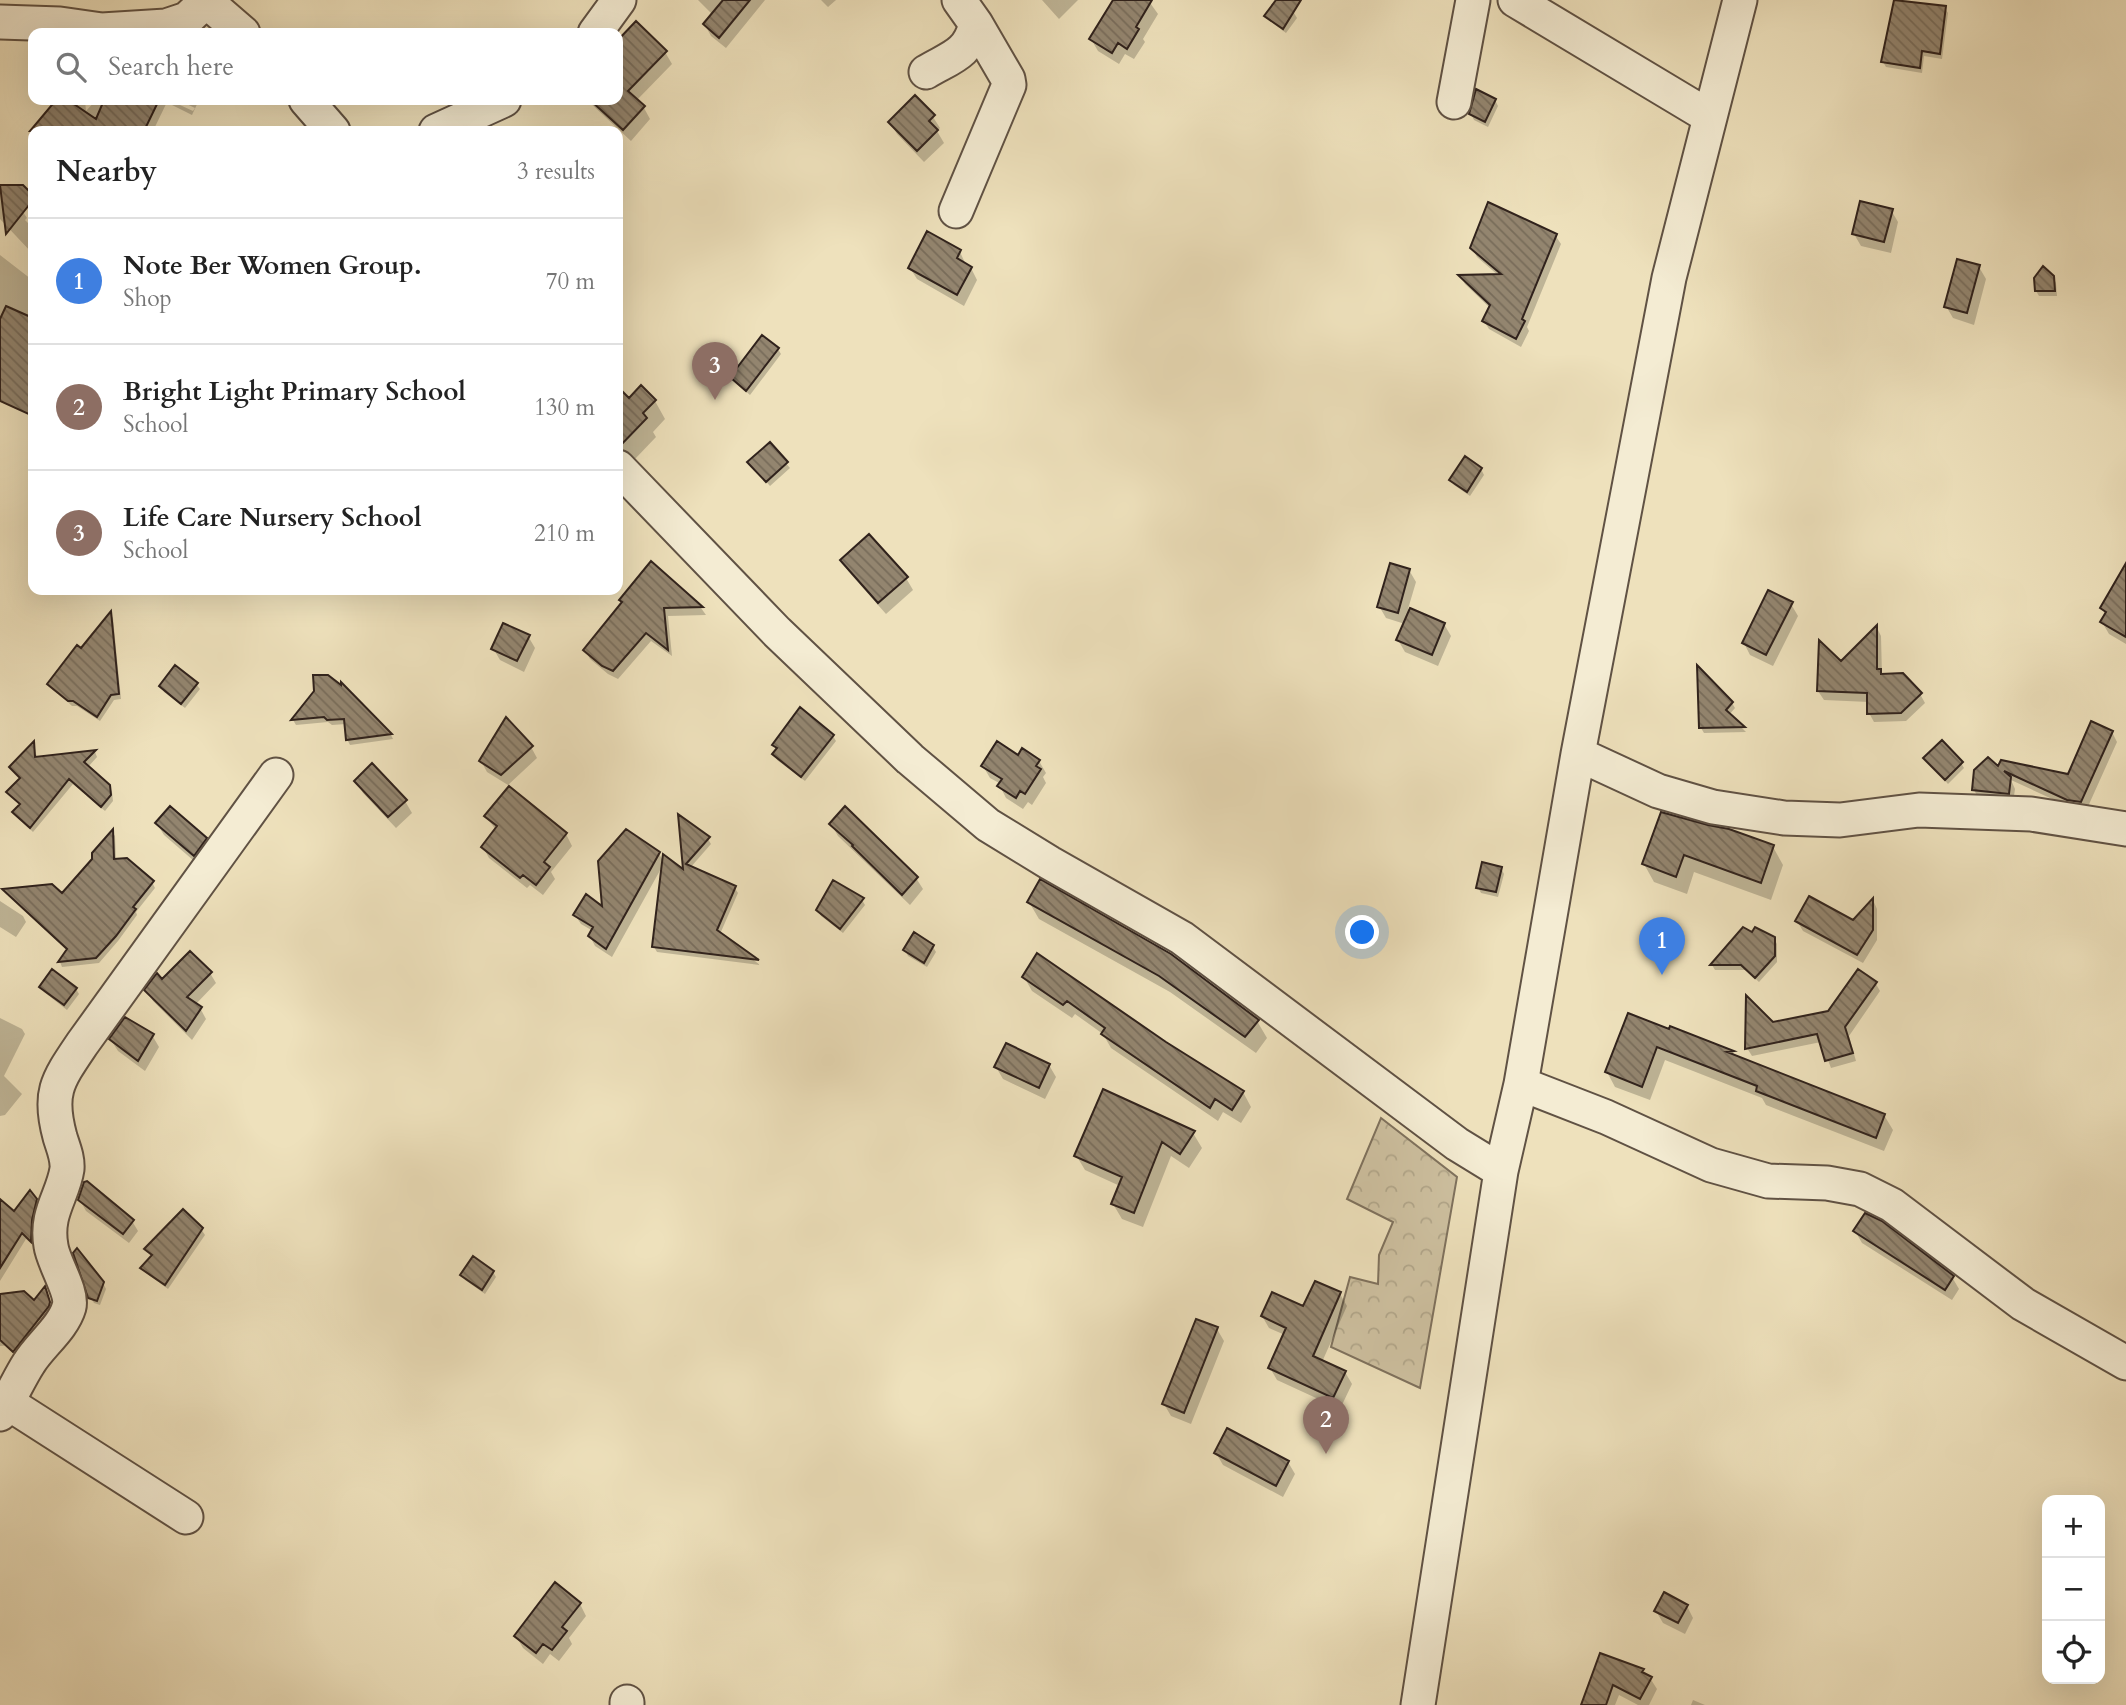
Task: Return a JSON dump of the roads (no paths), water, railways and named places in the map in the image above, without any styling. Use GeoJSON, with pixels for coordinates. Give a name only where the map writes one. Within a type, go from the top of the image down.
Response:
{"type":"FeatureCollection","features":[{"type":"Feature","properties":{"kind":"street"},"geometry":{"type":"LineString","coordinates":[[134,28],[166,26],[187,19],[205,0],[237,28]]}},
{"type":"Feature","properties":{"kind":"street"},"geometry":{"type":"LineString","coordinates":[[599,28],[620,0]]}},
{"type":"Feature","properties":{"kind":"street"},"geometry":{"type":"LineString","coordinates":[[1454,102],[1473,0]]}},
{"type":"Feature","properties":{"kind":"street"},"geometry":{"type":"LineString","coordinates":[[1515,0],[1710,117]]}},
{"type":"Feature","properties":{"kind":"street"},"geometry":{"type":"LineString","coordinates":[[1418,1705],[1501,1171],[1521,1084],[1578,754],[1669,278],[1740,0]]}},
{"type":"Feature","properties":{"kind":"street"},"geometry":{"type":"LineString","coordinates":[[926,72],[967,47],[968,12]]}},
{"type":"Feature","properties":{"kind":"street"},"geometry":{"type":"LineString","coordinates":[[956,211],[1009,85],[968,12]]}},
{"type":"Feature","properties":{"kind":"street"},"geometry":{"type":"LineString","coordinates":[[0,22],[88,28]]}},
{"type":"Feature","properties":{"kind":"street"},"geometry":{"type":"LineString","coordinates":[[310,105],[328,126]]}},
{"type":"Feature","properties":{"kind":"street"},"geometry":{"type":"LineString","coordinates":[[447,126],[493,105]]}},
{"type":"Feature","properties":{"kind":"street"},"geometry":{"type":"LineString","coordinates":[[623,472],[777,632],[910,758],[988,825],[1182,937],[1457,1144],[1501,1171]]}},
{"type":"Feature","properties":{"kind":"street"},"geometry":{"type":"LineString","coordinates":[[1578,754],[1658,790],[1713,807],[1784,818],[1840,820],[1919,810],[2031,814],[2126,830]]}},
{"type":"Feature","properties":{"kind":"street"},"geometry":{"type":"LineString","coordinates":[[186,1517],[4,1409],[29,1363],[69,1306],[67,1293],[54,1261],[50,1233],[51,1215],[67,1171],[66,1156],[55,1115],[54,1093],[82,1044],[276,775]]}},
{"type":"Feature","properties":{"kind":"street"},"geometry":{"type":"LineString","coordinates":[[1521,1084],[1606,1117],[1711,1165],[1768,1181],[1827,1183],[1860,1189],[1892,1205],[2023,1304],[2126,1363]]}},
{"type":"Feature","properties":{"kind":"place","name":"Life Care Nursery School"},"geometry":{"type":"Point","coordinates":[715,400]}},
{"type":"Feature","properties":{"kind":"place","name":"Note Ber Women Group."},"geometry":{"type":"Point","coordinates":[1662,975]}},
{"type":"Feature","properties":{"kind":"place","name":"Bright Light Primary School"},"geometry":{"type":"Point","coordinates":[1326,1454]}}]}
